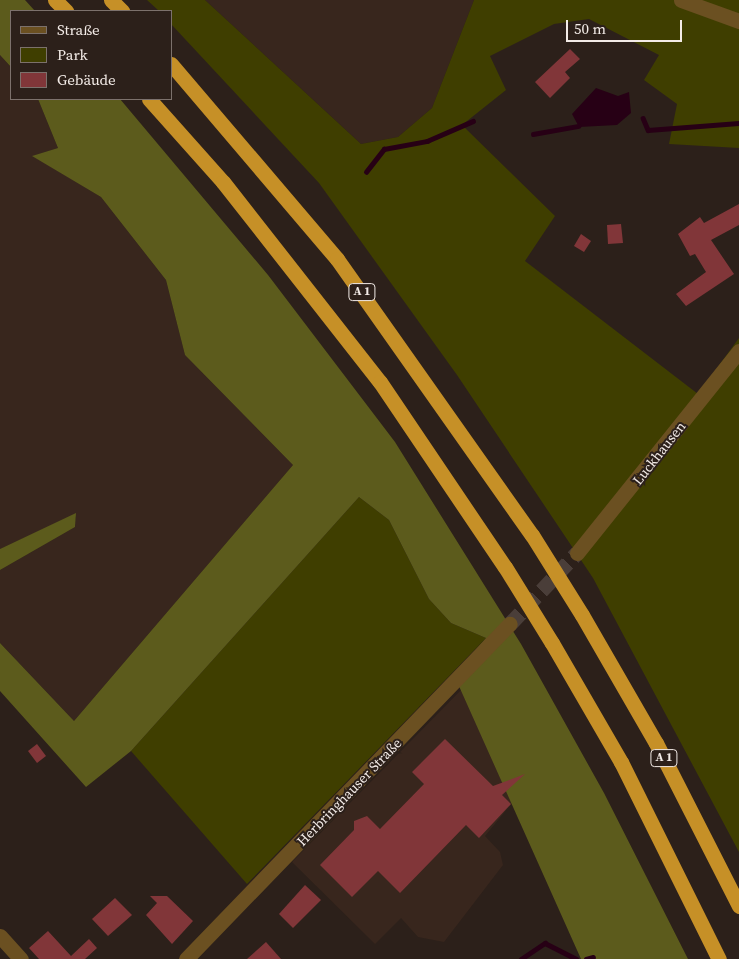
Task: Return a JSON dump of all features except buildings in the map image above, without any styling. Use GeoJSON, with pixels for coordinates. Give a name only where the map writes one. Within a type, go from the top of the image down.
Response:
{"type":"FeatureCollection","features":[{"type":"Feature","properties":{"kind":"highway"},"geometry":{"type":"LineString","coordinates":[[56,0],[65,10]]}},
{"type":"Feature","properties":{"kind":"highway"},"geometry":{"type":"LineString","coordinates":[[111,0],[121,10]]}},
{"type":"Feature","properties":{"kind":"highway","name":"A 1"},"geometry":{"type":"LineString","coordinates":[[172,65],[337,259],[532,535],[582,615],[656,743],[739,906]]}},
{"type":"Feature","properties":{"kind":"highway"},"geometry":{"type":"LineString","coordinates":[[150,100],[223,182],[380,382],[505,567],[621,762],[719,959]]}},
{"type":"Feature","properties":{"kind":"street"},"geometry":{"type":"LineString","coordinates":[[681,0],[739,21]]}},
{"type":"Feature","properties":{"kind":"street","name":"Luckhausen"},"geometry":{"type":"LineString","coordinates":[[576,553],[739,351]]}},
{"type":"Feature","properties":{"kind":"street","name":"Herbringhauser Straße"},"geometry":{"type":"LineString","coordinates":[[186,959],[510,624]]}},
{"type":"Feature","properties":{"kind":"street"},"geometry":{"type":"LineString","coordinates":[[0,936],[21,959]]}},
{"type":"Feature","properties":{"kind":"shaded area"},"geometry":{"type":"Polygon","coordinates":[[[0,0],[25,0],[34,10],[10,10],[10,66],[0,55],[0,0]]]}},
{"type":"Feature","properties":{"kind":"shaded area"},"geometry":{"type":"Polygon","coordinates":[[[205,0],[474,0],[432,108],[398,137],[361,144],[205,0]]]}},
{"type":"Feature","properties":{"kind":"shaded area"},"geometry":{"type":"Polygon","coordinates":[[[0,55],[10,66],[10,100],[38,100],[58,148],[33,156],[101,197],[166,280],[185,355],[293,465],[74,721],[0,643],[0,570],[75,527],[76,514],[0,549],[0,55]]]}},
{"type":"Feature","properties":{"kind":"shaded area"},"geometry":{"type":"Polygon","coordinates":[[[596,88],[618,96],[629,92],[631,113],[617,125],[579,127],[572,114],[596,88]]]}},
{"type":"Feature","properties":{"kind":"shaded area"},"geometry":{"type":"Polygon","coordinates":[[[38,100],[121,100],[268,275],[395,442],[521,644],[604,793],[688,959],[581,959],[454,675],[486,638],[451,623],[429,599],[389,520],[359,497],[131,751],[86,787],[0,691],[0,643],[74,721],[293,465],[185,355],[166,280],[101,197],[32,156],[58,148],[38,100]]]}},
{"type":"Feature","properties":{"kind":"shaded area"},"geometry":{"type":"Polygon","coordinates":[[[76,513],[75,527],[0,570],[0,549],[76,513]]]}},
{"type":"Feature","properties":{"kind":"shaded area"},"geometry":{"type":"Polygon","coordinates":[[[463,688],[512,803],[485,836],[500,852],[503,865],[444,942],[418,937],[401,918],[375,944],[292,862],[463,688]]]}},
{"type":"Feature","properties":{"kind":"green space"},"geometry":{"type":"Polygon","coordinates":[[[147,0],[205,0],[361,144],[398,137],[432,108],[474,0],[739,0],[739,148],[669,144],[677,104],[644,80],[659,55],[589,19],[554,24],[490,56],[506,90],[462,125],[555,216],[525,261],[698,394],[739,338],[739,852],[593,578],[457,375],[319,183],[172,25],[172,10],[158,10],[147,0]]]}},
{"type":"Feature","properties":{"kind":"green space"},"geometry":{"type":"Polygon","coordinates":[[[359,497],[389,520],[429,599],[451,623],[486,638],[247,884],[131,751],[359,497]]]}},
{"type":"Feature","properties":{"kind":"waterway"},"geometry":{"type":"LineString","coordinates":[[643,118],[648,130],[739,123]]}},
{"type":"Feature","properties":{"kind":"waterway"},"geometry":{"type":"LineString","coordinates":[[366,172],[384,149],[427,141],[473,121]]}},
{"type":"Feature","properties":{"kind":"waterway"},"geometry":{"type":"LineString","coordinates":[[533,134],[578,126]]}},
{"type":"Feature","properties":{"kind":"waterway"},"geometry":{"type":"LineString","coordinates":[[521,959],[545,943],[576,959]]}},
{"type":"Feature","properties":{"kind":"waterway"},"geometry":{"type":"LineString","coordinates":[[586,959],[593,957]]}},
{"type":"Feature","properties":{"kind":"tunnel"},"geometry":{"type":"LineString","coordinates":[[510,624],[577,553]]}}]}
